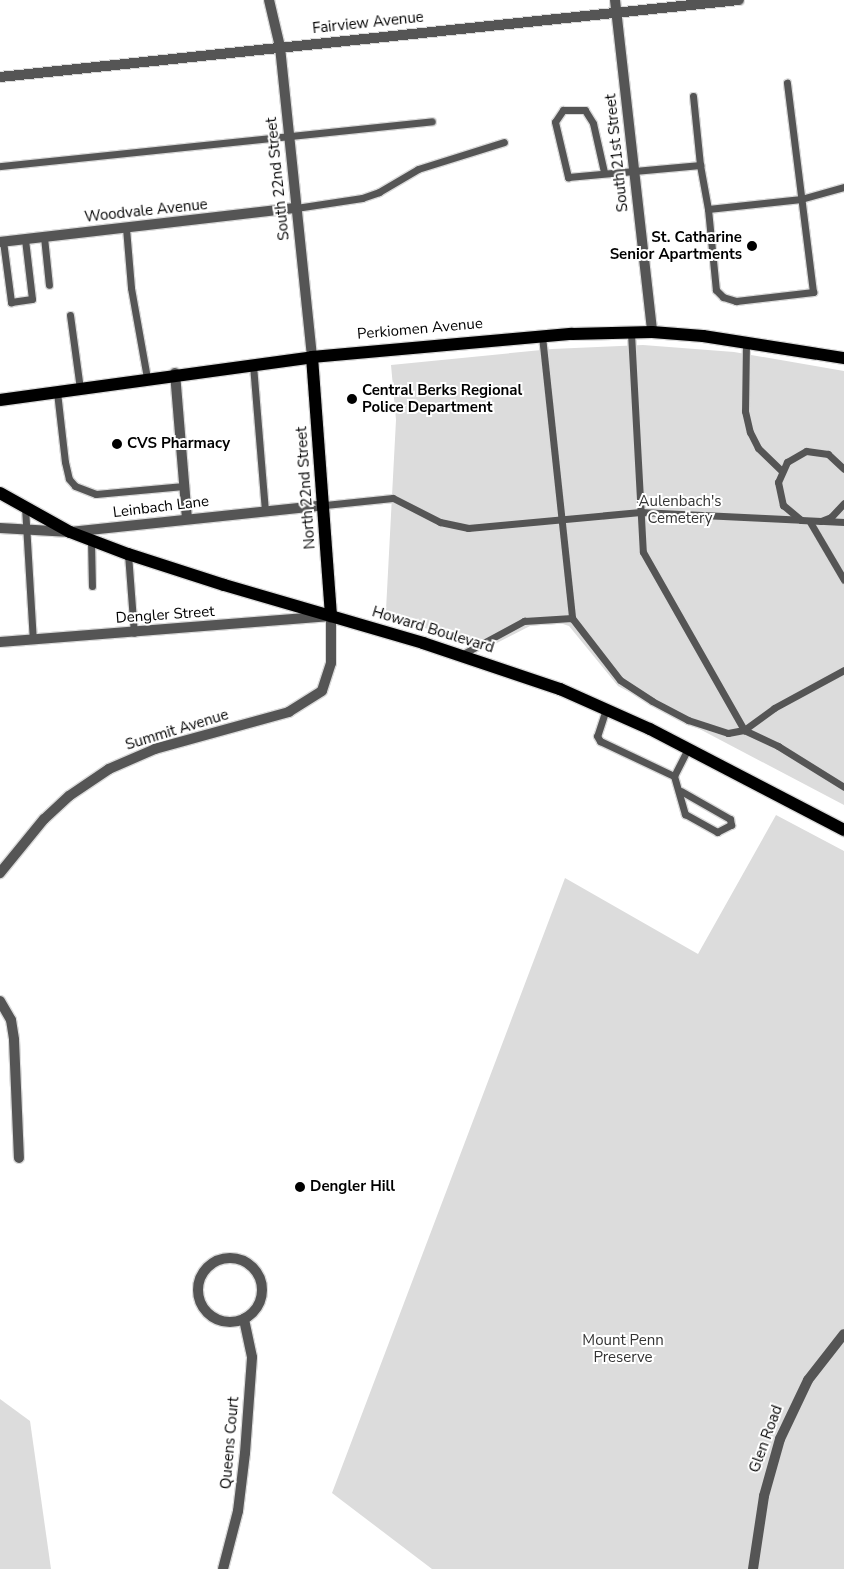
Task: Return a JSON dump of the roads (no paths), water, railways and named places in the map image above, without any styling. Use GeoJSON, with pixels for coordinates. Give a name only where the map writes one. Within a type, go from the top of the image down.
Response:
{"type":"FeatureCollection","features":[{"type":"Feature","properties":{"kind":"main road","name":"Perkiomen Avenue"},"geometry":{"type":"LineString","coordinates":[[0,400],[175,373],[312,357],[542,336],[652,332],[746,342],[844,358]]}},
{"type":"Feature","properties":{"kind":"main road","name":"North 22nd Street"},"geometry":{"type":"LineString","coordinates":[[312,357],[325,505],[331,616]]}},
{"type":"Feature","properties":{"kind":"main road","name":"Howard Boulevard"},"geometry":{"type":"LineString","coordinates":[[0,493],[70,532],[128,554],[460,655],[606,708],[688,748],[844,830]]}},
{"type":"Feature","properties":{"kind":"street","name":"South 22nd Street"},"geometry":{"type":"LineString","coordinates":[[269,0],[280,47],[312,357]]}},
{"type":"Feature","properties":{"kind":"street","name":"South 21st Street"},"geometry":{"type":"LineString","coordinates":[[615,0],[652,332]]}},
{"type":"Feature","properties":{"kind":"street","name":"Fairview Avenue"},"geometry":{"type":"LineString","coordinates":[[0,77],[739,0]]}},
{"type":"Feature","properties":{"kind":"street","name":"Woodvale Avenue"},"geometry":{"type":"LineString","coordinates":[[2,242],[296,208]]}},
{"type":"Feature","properties":{"kind":"street"},"geometry":{"type":"LineString","coordinates":[[175,373],[187,519]]}},
{"type":"Feature","properties":{"kind":"street","name":"Leinbach Lane"},"geometry":{"type":"LineString","coordinates":[[0,528],[70,532],[325,505]]}},
{"type":"Feature","properties":{"kind":"street","name":"Dengler Street"},"geometry":{"type":"LineString","coordinates":[[0,642],[134,633],[331,616]]}},
{"type":"Feature","properties":{"kind":"street","name":"Summit Avenue"},"geometry":{"type":"LineString","coordinates":[[0,872],[44,819],[69,796],[109,768],[155,749],[289,712],[322,691],[331,663],[331,616]]}},
{"type":"Feature","properties":{"kind":"street"},"geometry":{"type":"LineString","coordinates":[[0,1001],[11,1020],[14,1040],[19,1158]]}},
{"type":"Feature","properties":{"kind":"street"},"geometry":{"type":"LineString","coordinates":[[222,1259],[243,1261],[252,1266],[262,1284],[259,1305],[244,1319],[234,1322],[218,1319],[205,1310],[200,1301],[198,1290],[205,1270],[222,1259]]}},
{"type":"Feature","properties":{"kind":"street","name":"Queens Court"},"geometry":{"type":"LineString","coordinates":[[223,1569],[238,1511],[245,1453],[252,1357],[244,1319]]}},
{"type":"Feature","properties":{"kind":"street","name":"Glen Road"},"geometry":{"type":"LineString","coordinates":[[753,1569],[764,1496],[780,1439],[808,1380],[844,1334]]}},
{"type":"Feature","properties":{"kind":"lane"},"geometry":{"type":"LineString","coordinates":[[693,96],[700,165],[708,209],[716,290],[736,302],[813,292],[786,83]]}},
{"type":"Feature","properties":{"kind":"lane"},"geometry":{"type":"LineString","coordinates":[[604,172],[593,123],[585,110],[563,110],[554,122],[568,177],[634,169],[700,165]]}},
{"type":"Feature","properties":{"kind":"lane"},"geometry":{"type":"LineString","coordinates":[[0,166],[432,121]]}},
{"type":"Feature","properties":{"kind":"lane"},"geometry":{"type":"LineString","coordinates":[[296,208],[362,198],[379,192],[418,169],[504,142]]}},
{"type":"Feature","properties":{"kind":"lane"},"geometry":{"type":"LineString","coordinates":[[708,209],[801,200],[844,187]]}},
{"type":"Feature","properties":{"kind":"lane"},"geometry":{"type":"LineString","coordinates":[[126,228],[132,288],[147,378]]}},
{"type":"Feature","properties":{"kind":"lane"},"geometry":{"type":"LineString","coordinates":[[44,237],[49,285]]}},
{"type":"Feature","properties":{"kind":"lane"},"geometry":{"type":"LineString","coordinates":[[2,242],[11,302],[32,299],[25,239]]}},
{"type":"Feature","properties":{"kind":"lane"},"geometry":{"type":"LineString","coordinates":[[70,315],[80,389]]}},
{"type":"Feature","properties":{"kind":"lane"},"geometry":{"type":"LineString","coordinates":[[631,333],[641,543],[649,565],[744,730],[778,746],[844,786]]}},
{"type":"Feature","properties":{"kind":"lane"},"geometry":{"type":"LineString","coordinates":[[542,336],[572,618],[620,680],[652,701],[688,720],[728,733],[744,730],[774,708],[844,670]]}},
{"type":"Feature","properties":{"kind":"lane"},"geometry":{"type":"LineString","coordinates":[[746,342],[745,411],[750,432],[758,448],[781,470]]}},
{"type":"Feature","properties":{"kind":"lane"},"geometry":{"type":"LineString","coordinates":[[253,365],[265,510]]}},
{"type":"Feature","properties":{"kind":"lane"},"geometry":{"type":"LineString","coordinates":[[57,392],[68,479],[75,486],[96,494],[184,486]]}},
{"type":"Feature","properties":{"kind":"lane"},"geometry":{"type":"LineString","coordinates":[[801,520],[790,514],[780,499],[778,482],[781,470],[796,455],[817,451],[837,460],[844,469]]}},
{"type":"Feature","properties":{"kind":"lane"},"geometry":{"type":"LineString","coordinates":[[325,505],[393,498],[440,522],[468,528],[640,512],[810,522],[844,522]]}},
{"type":"Feature","properties":{"kind":"lane"},"geometry":{"type":"LineString","coordinates":[[821,521],[831,517],[844,503]]}},
{"type":"Feature","properties":{"kind":"lane"},"geometry":{"type":"LineString","coordinates":[[25,507],[33,640]]}},
{"type":"Feature","properties":{"kind":"lane"},"geometry":{"type":"LineString","coordinates":[[810,522],[844,580]]}},
{"type":"Feature","properties":{"kind":"lane"},"geometry":{"type":"LineString","coordinates":[[91,540],[92,586]]}},
{"type":"Feature","properties":{"kind":"lane"},"geometry":{"type":"LineString","coordinates":[[128,554],[134,633]]}},
{"type":"Feature","properties":{"kind":"lane"},"geometry":{"type":"LineString","coordinates":[[460,655],[524,621],[572,618]]}},
{"type":"Feature","properties":{"kind":"lane"},"geometry":{"type":"LineString","coordinates":[[606,708],[597,736],[600,741],[674,776],[681,791],[685,814],[717,832],[731,825],[730,819],[681,791]]}},
{"type":"Feature","properties":{"kind":"lane"},"geometry":{"type":"LineString","coordinates":[[674,776],[688,748]]}},
{"type":"Feature","properties":{"kind":"place","name":"St. Catharine Senior Apartments"},"geometry":{"type":"Point","coordinates":[752,246]}},
{"type":"Feature","properties":{"kind":"place","name":"Central Berks Regional Police Department"},"geometry":{"type":"Point","coordinates":[352,399]}},
{"type":"Feature","properties":{"kind":"place","name":"CVS Pharmacy"},"geometry":{"type":"Point","coordinates":[117,444]}},
{"type":"Feature","properties":{"kind":"place","name":"Dengler Hill"},"geometry":{"type":"Point","coordinates":[300,1187]}},
{"type":"Feature","properties":{"kind":"park label","name":"Aulenbach's Cemetery"},"geometry":{"type":"Point","coordinates":[680,510]}},
{"type":"Feature","properties":{"kind":"park label","name":"Mount Penn Preserve"},"geometry":{"type":"Point","coordinates":[623,1348]}}]}
